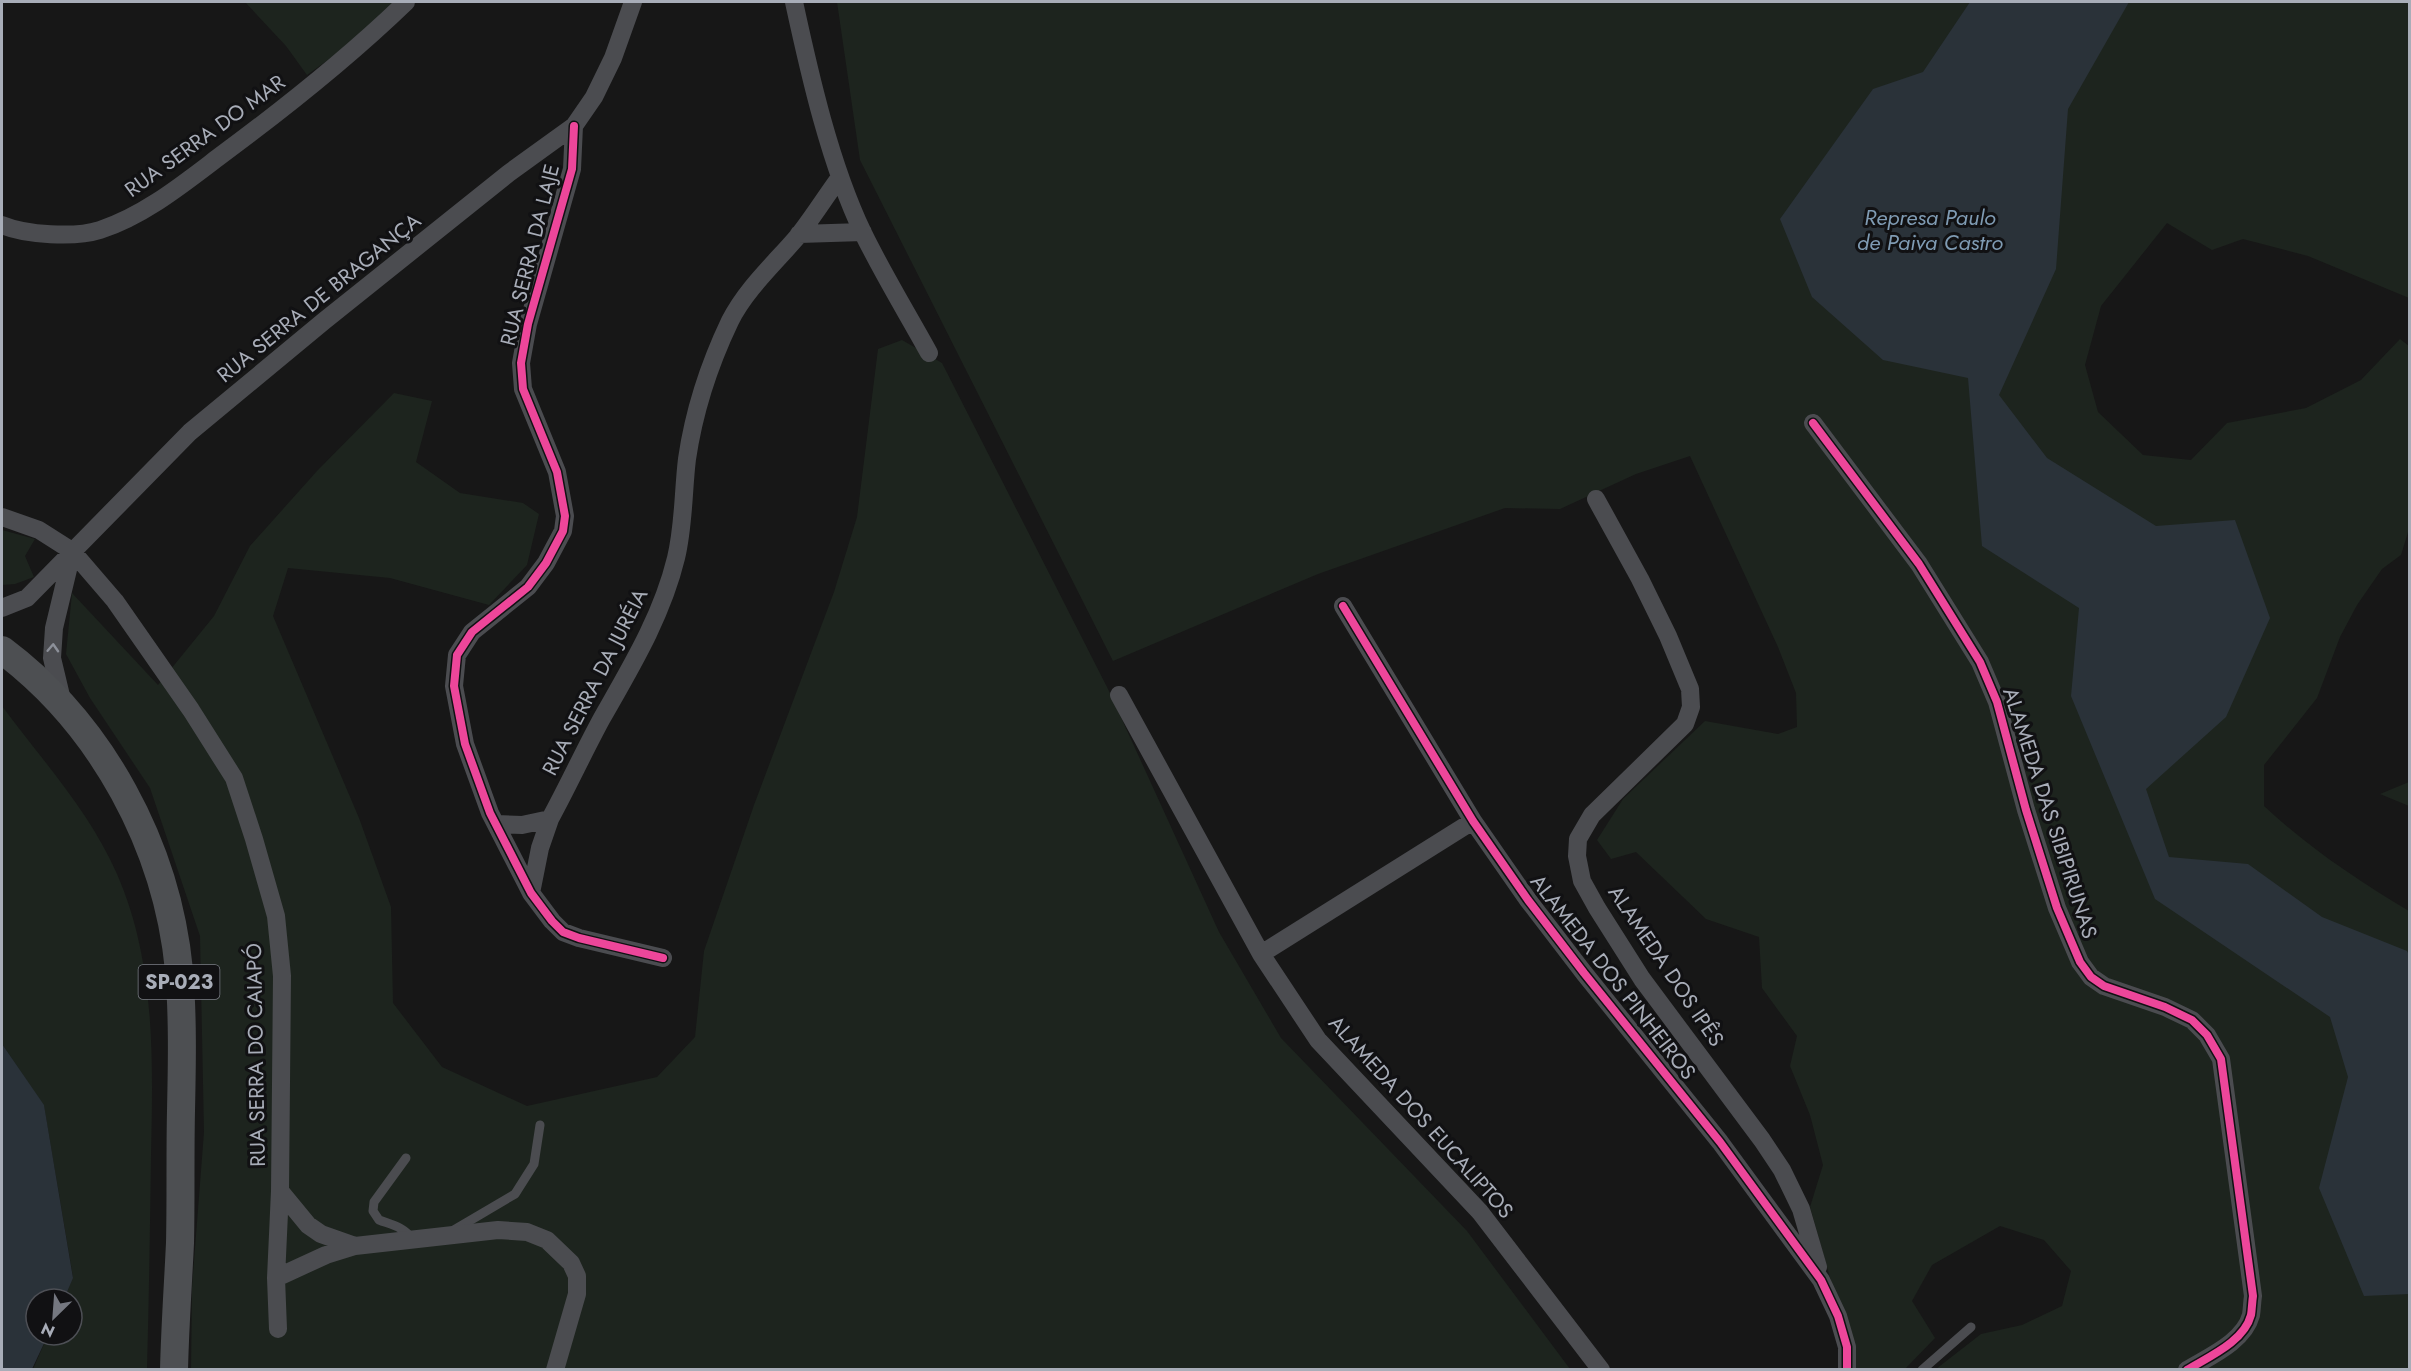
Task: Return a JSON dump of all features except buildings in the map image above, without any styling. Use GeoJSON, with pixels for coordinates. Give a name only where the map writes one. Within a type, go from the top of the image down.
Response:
{"type":"FeatureCollection","features":[{"type":"Feature","properties":{"kind":"main road","name":"SP-023"},"geometry":{"type":"LineString","coordinates":[[2,650],[21,664],[64,705],[94,743],[121,786],[138,819],[154,862],[170,918],[178,970],[181,1037],[180,1242],[174,1370]]}},
{"type":"Feature","properties":{"kind":"street","name":"RUA SERRA DO MAR"},"geometry":{"type":"LineString","coordinates":[[2,225],[54,234],[98,231],[139,214],[268,121],[363,43],[406,2]]}},
{"type":"Feature","properties":{"kind":"street","name":"RUA SERRA DE BRAGANÇA"},"geometry":{"type":"LineString","coordinates":[[2,608],[27,598],[190,432],[509,173],[574,126],[594,98],[613,58],[633,2]]}},
{"type":"Feature","properties":{"kind":"street"},"geometry":{"type":"LineString","coordinates":[[794,2],[814,86],[840,177],[863,232],[929,352]]}},
{"type":"Feature","properties":{"kind":"street","name":"RUA SERRA DA LAJE"},"geometry":{"type":"LineString","coordinates":[[574,126],[572,169],[528,324],[521,363],[523,389],[557,472],[565,516],[564,531],[546,563],[528,587],[472,632],[457,655],[454,686],[465,744],[496,824],[531,893],[552,921],[563,932],[579,938],[663,958]]}},
{"type":"Feature","properties":{"kind":"street","name":"RUA SERRA DA JURÉIA"},"geometry":{"type":"LineString","coordinates":[[531,893],[540,848],[550,819],[652,628],[666,591],[676,559],[682,525],[687,460],[700,400],[714,355],[732,317],[753,286],[799,234],[840,177]]}},
{"type":"Feature","properties":{"kind":"street"},"geometry":{"type":"LineString","coordinates":[[799,234],[863,232]]}},
{"type":"Feature","properties":{"kind":"street","name":"ALAMEDA DAS SIBIPIRUNAS"},"geometry":{"type":"LineString","coordinates":[[1813,423],[1919,564],[1980,662],[1997,702],[2026,810],[2057,908],[2080,962],[2091,978],[2104,986],[2165,1007],[2192,1020],[2207,1035],[2221,1059],[2253,1296],[2251,1317],[2241,1333],[2228,1344],[2187,1370]]}},
{"type":"Feature","properties":{"kind":"street","name":"ALAMEDA DOS IPÊS"},"geometry":{"type":"LineString","coordinates":[[1596,499],[1668,636],[1690,689],[1691,707],[1685,724],[1592,815],[1578,839],[1577,856],[1582,881],[1642,979],[1782,1170],[1801,1209],[1821,1280]]}},
{"type":"Feature","properties":{"kind":"street","name":"RUA SERRA DO CAIAPÓ"},"geometry":{"type":"LineString","coordinates":[[2,517],[39,530],[72,551],[115,601],[216,748],[234,778],[276,916],[282,976],[280,1191],[276,1278],[278,1329]]}},
{"type":"Feature","properties":{"kind":"street"},"geometry":{"type":"LineString","coordinates":[[64,705],[52,658],[54,628],[72,551]]}},
{"type":"Feature","properties":{"kind":"street","name":"ALAMEDA DOS PINHEIROS"},"geometry":{"type":"LineString","coordinates":[[1343,606],[1473,821],[1584,973],[1720,1142],[1821,1280],[1838,1316],[1847,1347],[1847,1370]]}},
{"type":"Feature","properties":{"kind":"street","name":"ALAMEDA DOS EUCALIPTOS"},"geometry":{"type":"LineString","coordinates":[[1119,695],[1261,954],[1318,1040],[1480,1212],[1601,1370]]}},
{"type":"Feature","properties":{"kind":"street"},"geometry":{"type":"LineString","coordinates":[[496,824],[522,825],[550,819]]}},
{"type":"Feature","properties":{"kind":"street"},"geometry":{"type":"LineString","coordinates":[[1261,954],[1473,821]]}},
{"type":"Feature","properties":{"kind":"street"},"geometry":{"type":"LineString","coordinates":[[280,1191],[308,1226],[321,1234],[355,1246]]}},
{"type":"Feature","properties":{"kind":"street"},"geometry":{"type":"LineString","coordinates":[[276,1278],[326,1255],[355,1246],[414,1241],[446,1234],[498,1230],[527,1232],[547,1240],[572,1263],[577,1276],[577,1294],[555,1370]]}},
{"type":"Feature","properties":{"kind":"lane"},"geometry":{"type":"LineString","coordinates":[[446,1234],[515,1194],[534,1164],[540,1125]]}},
{"type":"Feature","properties":{"kind":"lane"},"geometry":{"type":"LineString","coordinates":[[406,1158],[374,1202],[373,1211],[379,1220],[399,1227],[407,1232],[414,1241]]}},
{"type":"Feature","properties":{"kind":"lane"},"geometry":{"type":"LineString","coordinates":[[1922,1370],[1971,1327]]}},
{"type":"Feature","properties":{"kind":"shaded area"},"geometry":{"type":"Polygon","coordinates":[[[245,2],[394,2],[346,47],[307,75],[286,46],[245,2]]]}},
{"type":"Feature","properties":{"kind":"shaded area"},"geometry":{"type":"Polygon","coordinates":[[[837,2],[2409,2],[2409,298],[2308,256],[2243,239],[2212,250],[2167,223],[2101,306],[2085,365],[2098,412],[2143,455],[2191,460],[2227,423],[2306,408],[2361,380],[2400,339],[2409,346],[2409,529],[2401,555],[2382,569],[2357,605],[2340,637],[2317,698],[2264,765],[2264,806],[2334,862],[2409,911],[2409,1369],[1936,1369],[1981,1334],[2022,1325],[2062,1306],[2071,1271],[2044,1240],[2000,1226],[1932,1265],[1912,1301],[1935,1338],[1905,1369],[1851,1369],[1831,1281],[1810,1207],[1823,1165],[1810,1115],[1790,1066],[1797,1036],[1762,988],[1759,937],[1706,919],[1636,852],[1611,859],[1597,840],[1623,799],[1705,721],[1778,734],[1797,727],[1796,693],[1778,647],[1690,456],[1636,474],[1560,509],[1505,508],[1318,574],[1113,661],[860,160],[837,2]]]}},
{"type":"Feature","properties":{"kind":"shaded area"},"geometry":{"type":"Polygon","coordinates":[[[902,340],[942,363],[1108,689],[1219,932],[1281,1038],[1467,1231],[1570,1369],[191,1369],[192,1287],[204,1132],[200,936],[150,788],[90,698],[66,654],[72,593],[158,685],[214,616],[250,546],[317,471],[394,393],[432,401],[416,462],[460,493],[523,503],[539,514],[527,565],[489,605],[390,578],[288,568],[273,616],[359,818],[391,907],[393,1003],[442,1067],[527,1106],[657,1077],[695,1037],[704,951],[754,805],[834,592],[857,517],[878,349],[902,340]]]}},
{"type":"Feature","properties":{"kind":"shaded area"},"geometry":{"type":"Polygon","coordinates":[[[2,530],[35,539],[25,556],[34,577],[15,584],[2,585],[2,530]]]}},
{"type":"Feature","properties":{"kind":"shaded area"},"geometry":{"type":"Polygon","coordinates":[[[2,706],[64,787],[106,851],[130,908],[139,942],[149,1013],[152,1085],[147,1369],[33,1369],[43,1347],[84,1347],[84,1287],[69,1287],[73,1277],[44,1106],[2,1044],[2,706]]]}},
{"type":"Feature","properties":{"kind":"shaded area"},"geometry":{"type":"Polygon","coordinates":[[[2409,782],[2409,806],[2380,794],[2409,782]]]}},
{"type":"Feature","properties":{"kind":"water","name":"Represa Paulo de Paiva Castro"},"geometry":{"type":"Polygon","coordinates":[[[1970,2],[2129,2],[2068,109],[2056,269],[1999,395],[2047,458],[2156,526],[2235,520],[2270,618],[2226,717],[2146,789],[2169,857],[2248,864],[2322,917],[2407,951],[2409,955],[2409,1294],[2364,1296],[2319,1188],[2348,1077],[2330,1017],[2155,899],[2071,696],[2079,608],[1982,546],[1968,378],[1883,360],[1812,297],[1780,219],[1873,89],[1923,72],[1970,2]]]}},
{"type":"Feature","properties":{"kind":"water"},"geometry":{"type":"Polygon","coordinates":[[[2,1044],[44,1105],[73,1278],[69,1287],[24,1287],[24,1347],[42,1347],[32,1369],[2,1369],[2,1044]]]}},
{"type":"Feature","properties":{"kind":"cycle path"},"geometry":{"type":"LineString","coordinates":[[574,126],[572,169],[528,324],[521,363],[523,389],[557,472],[565,516],[563,531],[546,563],[528,587],[472,632],[457,655],[454,686],[465,744],[490,813],[531,893],[552,921],[563,932],[579,938],[663,958]]}},
{"type":"Feature","properties":{"kind":"cycle path"},"geometry":{"type":"LineString","coordinates":[[1813,423],[1919,564],[1980,662],[1997,702],[2026,810],[2057,908],[2080,962],[2091,977],[2104,986],[2165,1007],[2192,1020],[2207,1035],[2221,1059],[2253,1296],[2252,1310],[2247,1325],[2233,1341],[2187,1370]]}},
{"type":"Feature","properties":{"kind":"cycle path"},"geometry":{"type":"LineString","coordinates":[[1343,606],[1473,821],[1528,900],[1720,1142],[1821,1280],[1838,1316],[1847,1347],[1847,1370]]}}]}
